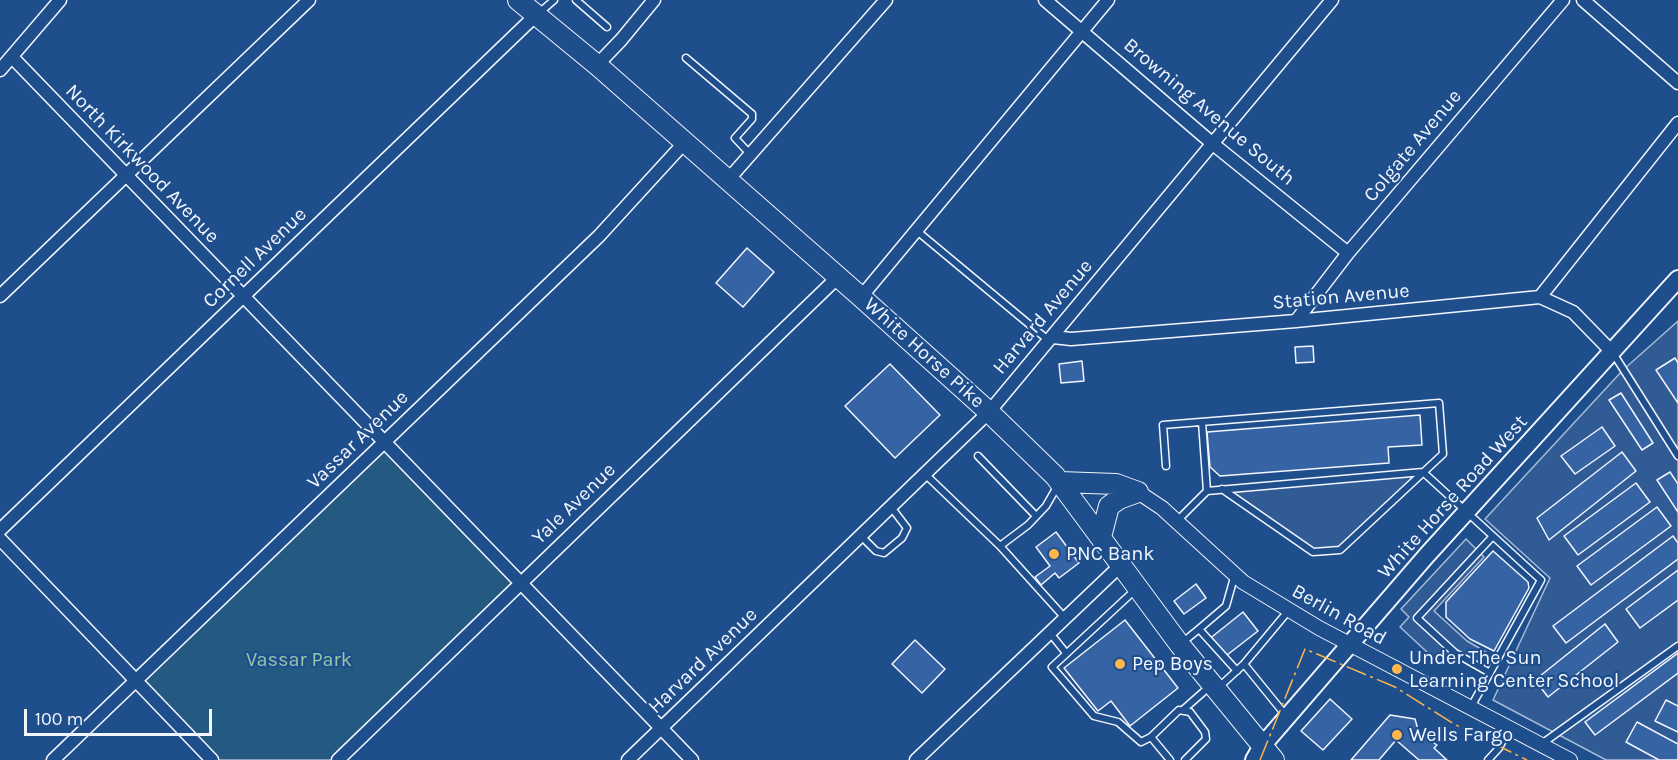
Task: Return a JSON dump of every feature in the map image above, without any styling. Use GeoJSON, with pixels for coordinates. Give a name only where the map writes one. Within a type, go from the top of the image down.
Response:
{"type":"FeatureCollection","features":[{"type":"Feature","properties":{"kind":"highway","name":"White Horse Pike"},"geometry":{"type":"LineString","coordinates":[[518,0],[597,64],[861,297],[989,412],[1060,482],[1263,755]]}},
{"type":"Feature","properties":{"kind":"highway"},"geometry":{"type":"LineString","coordinates":[[1060,482],[1116,484],[1138,492]]}},
{"type":"Feature","properties":{"kind":"highway"},"geometry":{"type":"LineString","coordinates":[[1101,537],[1110,506],[1119,499],[1138,492]]}},
{"type":"Feature","properties":{"kind":"main road","name":"White Horse Road West"},"geometry":{"type":"LineString","coordinates":[[1263,755],[1287,717],[1350,644],[1678,279]]}},
{"type":"Feature","properties":{"kind":"street"},"geometry":{"type":"LineString","coordinates":[[0,70],[60,0]]}},
{"type":"Feature","properties":{"kind":"street"},"geometry":{"type":"LineString","coordinates":[[0,297],[309,0]]}},
{"type":"Feature","properties":{"kind":"street"},"geometry":{"type":"LineString","coordinates":[[597,64],[654,0]]}},
{"type":"Feature","properties":{"kind":"street"},"geometry":{"type":"LineString","coordinates":[[727,181],[886,0]]}},
{"type":"Feature","properties":{"kind":"street","name":"Browning Avenue South"},"geometry":{"type":"LineString","coordinates":[[1045,0],[1213,144],[1348,253]]}},
{"type":"Feature","properties":{"kind":"street"},"geometry":{"type":"LineString","coordinates":[[861,297],[1108,0]]}},
{"type":"Feature","properties":{"kind":"street","name":"Harvard Avenue"},"geometry":{"type":"LineString","coordinates":[[628,760],[989,412],[1332,0]]}},
{"type":"Feature","properties":{"kind":"street","name":"Colgate Avenue"},"geometry":{"type":"LineString","coordinates":[[1296,321],[1348,253],[1563,0]]}},
{"type":"Feature","properties":{"kind":"street"},"geometry":{"type":"LineString","coordinates":[[1583,0],[1678,83]]}},
{"type":"Feature","properties":{"kind":"street","name":"Cornell Avenue"},"geometry":{"type":"LineString","coordinates":[[0,530],[536,15]]}},
{"type":"Feature","properties":{"kind":"street","name":"North Kirkwood Avenue"},"geometry":{"type":"LineString","coordinates":[[12,57],[692,760]]}},
{"type":"Feature","properties":{"kind":"street"},"geometry":{"type":"LineString","coordinates":[[1612,353],[1573,312],[1540,297],[1678,123]]}},
{"type":"Feature","properties":{"kind":"street","name":"Vassar Avenue"},"geometry":{"type":"LineString","coordinates":[[53,760],[598,236],[685,142]]}},
{"type":"Feature","properties":{"kind":"street","name":"Yale Avenue"},"geometry":{"type":"LineString","coordinates":[[338,760],[838,277]]}},
{"type":"Feature","properties":{"kind":"street","name":"Station Avenue"},"geometry":{"type":"LineString","coordinates":[[1051,339],[1296,321],[1540,297]]}},
{"type":"Feature","properties":{"kind":"street","name":"Berlin Road"},"geometry":{"type":"LineString","coordinates":[[1138,492],[1177,522],[1235,574],[1289,610],[1509,728],[1543,743],[1570,760]]}},
{"type":"Feature","properties":{"kind":"street"},"geometry":{"type":"LineString","coordinates":[[0,539],[212,760]]}},
{"type":"Feature","properties":{"kind":"street"},"geometry":{"type":"LineString","coordinates":[[916,760],[1122,564]]}},
{"type":"Feature","properties":{"kind":"lane"},"geometry":{"type":"LineString","coordinates":[[536,15],[554,0]]}},
{"type":"Feature","properties":{"kind":"lane"},"geometry":{"type":"LineString","coordinates":[[576,0],[607,27]]}},
{"type":"Feature","properties":{"kind":"lane"},"geometry":{"type":"LineString","coordinates":[[686,58],[752,114],[752,119],[735,138],[750,154]]}},
{"type":"Feature","properties":{"kind":"lane"},"geometry":{"type":"LineString","coordinates":[[917,231],[1051,339]]}},
{"type":"Feature","properties":{"kind":"lane"},"geometry":{"type":"LineString","coordinates":[[1612,353],[1678,456]]}},
{"type":"Feature","properties":{"kind":"lane"},"geometry":{"type":"LineString","coordinates":[[1166,466],[1163,425],[1439,403],[1443,454],[1340,550],[1313,552],[1222,489]]}},
{"type":"Feature","properties":{"kind":"lane"},"geometry":{"type":"LineString","coordinates":[[1202,422],[1206,490]]}},
{"type":"Feature","properties":{"kind":"lane"},"geometry":{"type":"LineString","coordinates":[[978,456],[1036,516]]}},
{"type":"Feature","properties":{"kind":"lane"},"geometry":{"type":"LineString","coordinates":[[1177,522],[1206,490],[1423,472],[1541,580],[1471,708]]}},
{"type":"Feature","properties":{"kind":"lane"},"geometry":{"type":"LineString","coordinates":[[926,474],[1000,546],[1065,618]]}},
{"type":"Feature","properties":{"kind":"lane"},"geometry":{"type":"LineString","coordinates":[[1000,546],[1046,506],[1060,482]]}},
{"type":"Feature","properties":{"kind":"lane"},"geometry":{"type":"LineString","coordinates":[[861,536],[881,553],[902,538],[907,528],[891,507]]}},
{"type":"Feature","properties":{"kind":"lane"},"geometry":{"type":"LineString","coordinates":[[1490,673],[1455,653],[1417,618],[1493,536]]}},
{"type":"Feature","properties":{"kind":"lane"},"geometry":{"type":"LineString","coordinates":[[1180,645],[1227,604],[1235,574]]}},
{"type":"Feature","properties":{"kind":"lane"},"geometry":{"type":"LineString","coordinates":[[1138,587],[1052,667],[1094,716],[1118,722],[1141,742],[1150,737],[1179,710],[1184,710],[1237,671],[1289,610]]}},
{"type":"Feature","properties":{"kind":"lane"},"geometry":{"type":"LineString","coordinates":[[1199,629],[1237,671]]}},
{"type":"Feature","properties":{"kind":"lane"},"geometry":{"type":"LineString","coordinates":[[1049,633],[1066,653]]}},
{"type":"Feature","properties":{"kind":"lane"},"geometry":{"type":"LineString","coordinates":[[1543,743],[1678,646]]}},
{"type":"Feature","properties":{"kind":"lane"},"geometry":{"type":"LineString","coordinates":[[1244,664],[1287,717]]}},
{"type":"Feature","properties":{"kind":"lane"},"geometry":{"type":"LineString","coordinates":[[1184,710],[1201,725],[1206,739],[1185,760]]}},
{"type":"Feature","properties":{"kind":"lane"},"geometry":{"type":"LineString","coordinates":[[1488,760],[1499,748],[1509,728]]}},
{"type":"Feature","properties":{"kind":"lane"},"geometry":{"type":"LineString","coordinates":[[1150,737],[1170,760]]}},
{"type":"Feature","properties":{"kind":"green space","name":"Vassar Park"},"geometry":{"type":"Polygon","coordinates":[[[384,441],[521,582],[338,760],[212,760],[135,681],[384,441]]]}},
{"type":"Feature","properties":{"kind":"shaded area"},"geometry":{"type":"Polygon","coordinates":[[[1678,321],[1678,760],[1606,760],[1493,700],[1550,578],[1485,519],[1623,370],[1678,321]]]}},
{"type":"Feature","properties":{"kind":"shaded area"},"geometry":{"type":"Polygon","coordinates":[[[1423,472],[1340,550],[1313,552],[1222,489],[1423,472]]]}},
{"type":"Feature","properties":{"kind":"shaded area"},"geometry":{"type":"Polygon","coordinates":[[[1466,539],[1484,557],[1434,611],[1467,641],[1486,652],[1478,667],[1454,652],[1441,665],[1400,627],[1409,617],[1401,609],[1466,539]]]}},
{"type":"Feature","properties":{"kind":"building"},"geometry":{"type":"Polygon","coordinates":[[[747,248],[774,272],[743,307],[716,283],[747,248]]]}},
{"type":"Feature","properties":{"kind":"building"},"geometry":{"type":"Polygon","coordinates":[[[1313,346],[1314,362],[1296,363],[1295,347],[1313,346]]]}},
{"type":"Feature","properties":{"kind":"building"},"geometry":{"type":"Polygon","coordinates":[[[1675,358],[1678,363],[1678,403],[1656,370],[1675,358]]]}},
{"type":"Feature","properties":{"kind":"building"},"geometry":{"type":"Polygon","coordinates":[[[1082,361],[1084,381],[1061,383],[1059,364],[1082,361]]]}},
{"type":"Feature","properties":{"kind":"building"},"geometry":{"type":"Polygon","coordinates":[[[890,364],[940,415],[895,458],[845,406],[890,364]]]}},
{"type":"Feature","properties":{"kind":"building"},"geometry":{"type":"Polygon","coordinates":[[[1621,393],[1653,443],[1642,450],[1609,400],[1621,393]]]}},
{"type":"Feature","properties":{"kind":"building"},"geometry":{"type":"Polygon","coordinates":[[[1420,415],[1422,445],[1388,447],[1389,463],[1220,476],[1210,467],[1207,432],[1420,415]]]}},
{"type":"Feature","properties":{"kind":"building"},"geometry":{"type":"Polygon","coordinates":[[[1602,427],[1615,446],[1575,474],[1561,456],[1602,427]]]}},
{"type":"Feature","properties":{"kind":"building"},"geometry":{"type":"Polygon","coordinates":[[[1622,452],[1636,471],[1549,540],[1537,518],[1622,452]]]}},
{"type":"Feature","properties":{"kind":"building"},"geometry":{"type":"Polygon","coordinates":[[[1670,472],[1678,484],[1678,512],[1657,480],[1670,472]]]}},
{"type":"Feature","properties":{"kind":"building"},"geometry":{"type":"Polygon","coordinates":[[[1636,483],[1650,502],[1578,555],[1564,536],[1636,483]]]}},
{"type":"Feature","properties":{"kind":"building"},"geometry":{"type":"Polygon","coordinates":[[[1657,507],[1671,526],[1591,585],[1577,566],[1657,507]]]}},
{"type":"Feature","properties":{"kind":"building"},"geometry":{"type":"Polygon","coordinates":[[[1056,532],[1079,563],[1059,578],[1055,573],[1041,585],[1035,577],[1050,566],[1036,547],[1056,532]]]}},
{"type":"Feature","properties":{"kind":"building"},"geometry":{"type":"Polygon","coordinates":[[[1673,536],[1678,543],[1678,559],[1566,643],[1553,626],[1673,536]]]}},
{"type":"Feature","properties":{"kind":"building"},"geometry":{"type":"Polygon","coordinates":[[[1493,551],[1528,582],[1529,588],[1494,651],[1470,639],[1446,617],[1446,602],[1493,551]]]}},
{"type":"Feature","properties":{"kind":"building"},"geometry":{"type":"Polygon","coordinates":[[[1678,570],[1678,600],[1640,628],[1626,609],[1678,570]]]}},
{"type":"Feature","properties":{"kind":"building"},"geometry":{"type":"Polygon","coordinates":[[[1196,584],[1206,598],[1184,614],[1174,601],[1196,584]]]}},
{"type":"Feature","properties":{"kind":"building"},"geometry":{"type":"Polygon","coordinates":[[[1243,612],[1258,631],[1222,659],[1208,640],[1243,612]]]}},
{"type":"Feature","properties":{"kind":"building"},"geometry":{"type":"Polygon","coordinates":[[[1125,620],[1178,688],[1130,726],[1111,701],[1098,711],[1064,668],[1125,620]]]}},
{"type":"Feature","properties":{"kind":"building"},"geometry":{"type":"Polygon","coordinates":[[[1605,624],[1618,642],[1548,697],[1535,680],[1605,624]]]}},
{"type":"Feature","properties":{"kind":"building"},"geometry":{"type":"Polygon","coordinates":[[[915,640],[945,669],[922,693],[892,664],[915,640]]]}},
{"type":"Feature","properties":{"kind":"building"},"geometry":{"type":"Polygon","coordinates":[[[1678,653],[1678,673],[1595,735],[1585,722],[1678,653]]]}},
{"type":"Feature","properties":{"kind":"building"},"geometry":{"type":"Polygon","coordinates":[[[1330,699],[1352,719],[1323,750],[1301,731],[1330,699]]]}},
{"type":"Feature","properties":{"kind":"building"},"geometry":{"type":"Polygon","coordinates":[[[1666,700],[1678,706],[1678,732],[1655,721],[1666,700]]]}},
{"type":"Feature","properties":{"kind":"building","name":"Wells Fargo"},"geometry":{"type":"Polygon","coordinates":[[[1390,715],[1415,719],[1419,733],[1437,745],[1434,748],[1447,760],[1419,760],[1396,740],[1379,760],[1351,760],[1390,715]]]}},
{"type":"Feature","properties":{"kind":"building"},"geometry":{"type":"Polygon","coordinates":[[[1637,722],[1678,744],[1678,760],[1659,760],[1626,742],[1637,722]]]}},
{"type":"Feature","properties":{"kind":"power"},"geometry":{"type":"LineString","coordinates":[[1260,760],[1305,649],[1395,687],[1454,724],[1527,760]]}},
{"type":"Feature","properties":{"kind":"place","name":"PNC Bank"},"geometry":{"type":"Point","coordinates":[1054,554]}},
{"type":"Feature","properties":{"kind":"place","name":"Pep Boys"},"geometry":{"type":"Point","coordinates":[1120,664]}},
{"type":"Feature","properties":{"kind":"place","name":"Under The Sun Learning Center School"},"geometry":{"type":"Point","coordinates":[1397,669]}},
{"type":"Feature","properties":{"kind":"place","name":"Wells Fargo"},"geometry":{"type":"Point","coordinates":[1397,735]}}]}
